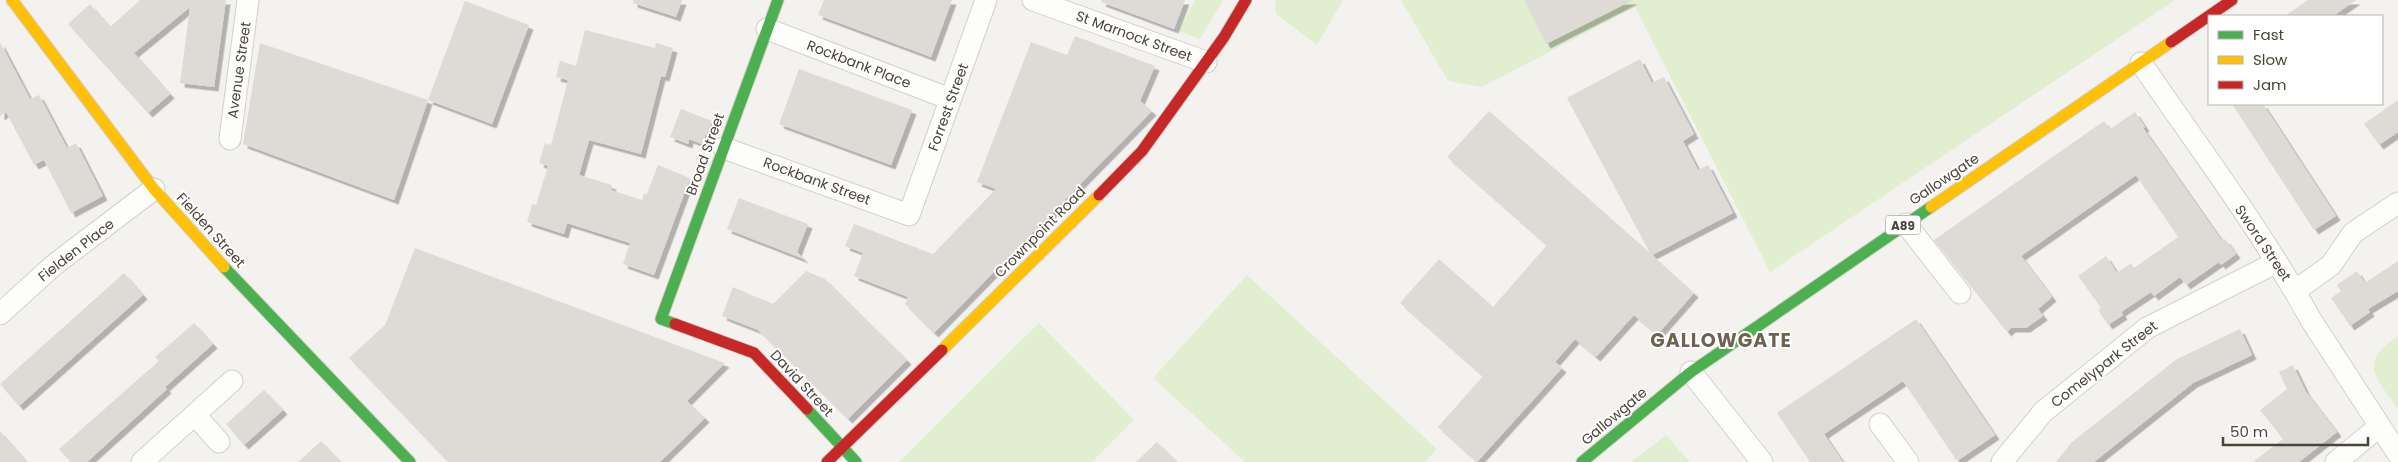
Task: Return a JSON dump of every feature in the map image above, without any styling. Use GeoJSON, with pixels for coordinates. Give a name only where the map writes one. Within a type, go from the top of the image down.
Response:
{"type":"FeatureCollection","features":[{"type":"Feature","properties":{"kind":"main road","name":"Fielden Street"},"geometry":{"type":"LineString","coordinates":[[12,0],[154,189],[226,270],[410,462]]}},
{"type":"Feature","properties":{"kind":"main road","name":"Broad Street"},"geometry":{"type":"LineString","coordinates":[[661,318],[778,0]]}},
{"type":"Feature","properties":{"kind":"main road","name":"Crownpoint Road"},"geometry":{"type":"LineString","coordinates":[[827,462],[1011,283],[1142,151],[1206,62],[1246,0]]}},
{"type":"Feature","properties":{"kind":"main road","name":"Gallowgate"},"geometry":{"type":"LineString","coordinates":[[2210,15],[2232,0]]}},
{"type":"Feature","properties":{"kind":"main road","name":"Gallowgate"},"geometry":{"type":"LineString","coordinates":[[1582,462],[1691,372],[2208,17]]}},
{"type":"Feature","properties":{"kind":"main road","name":"David Street"},"geometry":{"type":"LineString","coordinates":[[661,318],[754,352],[856,462]]}},
{"type":"Feature","properties":{"kind":"street","name":"Avenue Street"},"geometry":{"type":"LineString","coordinates":[[230,140],[248,0]]}},
{"type":"Feature","properties":{"kind":"street","name":"Forrest Street"},"geometry":{"type":"LineString","coordinates":[[910,215],[986,0]]}},
{"type":"Feature","properties":{"kind":"street","name":"St Marnock Street"},"geometry":{"type":"LineString","coordinates":[[1033,0],[1206,62]]}},
{"type":"Feature","properties":{"kind":"street","name":"Rockbank Place"},"geometry":{"type":"LineString","coordinates":[[767,29],[950,99]]}},
{"type":"Feature","properties":{"kind":"street","name":"Sword Street"},"geometry":{"type":"LineString","coordinates":[[2141,63],[2277,262],[2311,320],[2398,454]]}},
{"type":"Feature","properties":{"kind":"street","name":"Rockbank Street"},"geometry":{"type":"LineString","coordinates":[[724,148],[910,215]]}},
{"type":"Feature","properties":{"kind":"street","name":"Fielden Place"},"geometry":{"type":"LineString","coordinates":[[0,314],[54,265],[154,189]]}},
{"type":"Feature","properties":{"kind":"street"},"geometry":{"type":"LineString","coordinates":[[2295,291],[2332,266],[2349,239],[2358,229],[2398,204]]}},
{"type":"Feature","properties":{"kind":"street"},"geometry":{"type":"LineString","coordinates":[[1906,224],[1960,293]]}},
{"type":"Feature","properties":{"kind":"street","name":"Comelypark Street"},"geometry":{"type":"LineString","coordinates":[[2002,462],[2043,412],[2147,328],[2277,262]]}},
{"type":"Feature","properties":{"kind":"street"},"geometry":{"type":"LineString","coordinates":[[1691,372],[1762,462]]}},
{"type":"Feature","properties":{"kind":"street"},"geometry":{"type":"LineString","coordinates":[[142,462],[232,381]]}},
{"type":"Feature","properties":{"kind":"street"},"geometry":{"type":"LineString","coordinates":[[195,415],[219,442]]}},
{"type":"Feature","properties":{"kind":"street"},"geometry":{"type":"LineString","coordinates":[[1880,424],[1908,462]]}},
{"type":"Feature","properties":{"kind":"street"},"geometry":{"type":"LineString","coordinates":[[2336,462],[2380,426]]}},
{"type":"Feature","properties":{"kind":"green space"},"geometry":{"type":"Polygon","coordinates":[[[1195,0],[1223,0],[1200,39],[1179,31],[1195,0]]]}},
{"type":"Feature","properties":{"kind":"green space"},"geometry":{"type":"Polygon","coordinates":[[[1275,0],[1343,0],[1317,45],[1276,14],[1275,0]]]}},
{"type":"Feature","properties":{"kind":"green space"},"geometry":{"type":"Polygon","coordinates":[[[1401,0],[2175,0],[1770,272],[1635,7],[1482,87],[1448,81],[1401,0]]]}},
{"type":"Feature","properties":{"kind":"green space"},"geometry":{"type":"Polygon","coordinates":[[[1247,275],[1437,449],[1425,462],[1245,462],[1153,378],[1247,275]]]}},
{"type":"Feature","properties":{"kind":"green space"},"geometry":{"type":"Polygon","coordinates":[[[1039,323],[1134,420],[1092,462],[899,462],[1039,323]]]}},
{"type":"Feature","properties":{"kind":"green space"},"geometry":{"type":"Polygon","coordinates":[[[2398,336],[2398,409],[2378,379],[2374,371],[2374,363],[2378,354],[2385,346],[2398,336]]]}},
{"type":"Feature","properties":{"kind":"green space"},"geometry":{"type":"Polygon","coordinates":[[[1666,435],[1690,462],[1631,462],[1666,435]]]}},
{"type":"Feature","properties":{"kind":"building"},"geometry":{"type":"Polygon","coordinates":[[[140,0],[226,0],[214,87],[180,83],[190,7],[134,53],[170,94],[148,113],[68,24],[90,4],[110,27],[140,0]]]}},
{"type":"Feature","properties":{"kind":"building"},"geometry":{"type":"Polygon","coordinates":[[[633,0],[682,0],[676,17],[633,3],[633,0]]]}},
{"type":"Feature","properties":{"kind":"building"},"geometry":{"type":"Polygon","coordinates":[[[824,0],[952,0],[931,57],[818,15],[824,0]]]}},
{"type":"Feature","properties":{"kind":"building"},"geometry":{"type":"Polygon","coordinates":[[[1102,0],[1185,0],[1174,29],[1101,2],[1102,0]]]}},
{"type":"Feature","properties":{"kind":"building"},"geometry":{"type":"Polygon","coordinates":[[[1524,0],[1633,0],[1546,44],[1524,0]]]}},
{"type":"Feature","properties":{"kind":"building"},"geometry":{"type":"Polygon","coordinates":[[[2308,0],[2356,0],[2334,15],[2286,15],[2308,0]]]}},
{"type":"Feature","properties":{"kind":"building"},"geometry":{"type":"Polygon","coordinates":[[[465,1],[529,25],[492,124],[428,100],[465,1]]]}},
{"type":"Feature","properties":{"kind":"building"},"geometry":{"type":"Polygon","coordinates":[[[585,30],[655,48],[656,43],[673,48],[665,77],[661,76],[641,154],[589,140],[579,175],[612,185],[611,190],[642,200],[644,193],[647,194],[658,165],[690,178],[654,275],[623,264],[630,243],[567,223],[564,234],[527,222],[532,204],[536,205],[548,166],[539,163],[545,143],[551,145],[568,80],[556,77],[560,61],[576,66],[585,30]]]}},
{"type":"Feature","properties":{"kind":"building"},"geometry":{"type":"Polygon","coordinates":[[[1075,36],[1155,66],[1140,101],[1152,111],[934,333],[905,304],[908,297],[854,276],[863,253],[845,246],[854,224],[933,254],[996,189],[977,182],[1031,42],[1067,55],[1075,36]]]}},
{"type":"Feature","properties":{"kind":"building"},"geometry":{"type":"Polygon","coordinates":[[[0,42],[30,99],[39,95],[67,148],[76,143],[103,196],[71,213],[44,160],[34,165],[6,112],[0,116],[0,42]]]}},
{"type":"Feature","properties":{"kind":"building"},"geometry":{"type":"Polygon","coordinates":[[[260,43],[428,100],[394,200],[243,144],[260,43]]]}},
{"type":"Feature","properties":{"kind":"building"},"geometry":{"type":"Polygon","coordinates":[[[1640,59],[1652,83],[1664,77],[1694,134],[1683,141],[1698,170],[1708,165],[1733,213],[1652,255],[1694,293],[1657,335],[1634,315],[1596,357],[1575,339],[1555,362],[1562,368],[1477,462],[1438,427],[1483,376],[1400,303],[1439,259],[1493,307],[1547,245],[1447,157],[1489,111],[1650,253],[1567,98],[1640,59]]]}},
{"type":"Feature","properties":{"kind":"building"},"geometry":{"type":"Polygon","coordinates":[[[799,69],[912,110],[891,165],[779,124],[799,69]]]}},
{"type":"Feature","properties":{"kind":"building"},"geometry":{"type":"Polygon","coordinates":[[[2398,100],[2398,132],[2379,145],[2364,124],[2398,100]]]}},
{"type":"Feature","properties":{"kind":"building"},"geometry":{"type":"Polygon","coordinates":[[[2233,105],[2264,105],[2336,216],[2314,230],[2233,105]]]}},
{"type":"Feature","properties":{"kind":"building"},"geometry":{"type":"Polygon","coordinates":[[[681,109],[712,121],[702,144],[689,139],[688,144],[670,137],[681,109]]]}},
{"type":"Feature","properties":{"kind":"building"},"geometry":{"type":"Polygon","coordinates":[[[2135,112],[2145,127],[2143,128],[2222,241],[2225,239],[2236,254],[2221,265],[2219,262],[2186,285],[2180,277],[2154,296],[2151,292],[2121,312],[2123,315],[2108,325],[2098,310],[2101,308],[2078,276],[2106,256],[2117,273],[2131,263],[2134,268],[2178,237],[2136,175],[2021,256],[2052,297],[2038,309],[2043,316],[2026,328],[2011,328],[2007,332],[1934,240],[2104,121],[2110,129],[2135,112]]]}},
{"type":"Feature","properties":{"kind":"building"},"geometry":{"type":"Polygon","coordinates":[[[739,198],[808,224],[797,252],[804,259],[727,229],[739,198]]]}},
{"type":"Feature","properties":{"kind":"building"},"geometry":{"type":"Polygon","coordinates":[[[415,248],[725,363],[687,401],[705,418],[660,462],[448,462],[349,358],[385,325],[415,248]]]}},
{"type":"Feature","properties":{"kind":"building"},"geometry":{"type":"Polygon","coordinates":[[[2398,261],[2398,291],[2368,309],[2370,312],[2350,326],[2331,298],[2341,291],[2337,285],[2357,271],[2365,283],[2398,261]]]}},
{"type":"Feature","properties":{"kind":"building"},"geometry":{"type":"Polygon","coordinates":[[[806,271],[825,279],[907,360],[848,419],[758,330],[722,316],[733,287],[773,304],[806,271]]]}},
{"type":"Feature","properties":{"kind":"building"},"geometry":{"type":"Polygon","coordinates":[[[124,273],[143,295],[19,406],[0,384],[124,273]]]}},
{"type":"Feature","properties":{"kind":"building"},"geometry":{"type":"Polygon","coordinates":[[[1916,319],[1995,435],[1957,461],[1903,381],[1824,434],[1843,462],[1810,462],[1777,413],[1916,319]]]}},
{"type":"Feature","properties":{"kind":"building"},"geometry":{"type":"Polygon","coordinates":[[[194,323],[213,344],[87,462],[71,462],[59,449],[159,361],[155,357],[194,323]]]}},
{"type":"Feature","properties":{"kind":"building"},"geometry":{"type":"Polygon","coordinates":[[[2240,329],[2252,355],[2193,383],[2094,462],[2056,462],[2072,442],[2177,359],[2240,329]]]}},
{"type":"Feature","properties":{"kind":"building"},"geometry":{"type":"Polygon","coordinates":[[[2293,365],[2306,392],[2337,432],[2299,462],[2253,462],[2283,439],[2260,410],[2287,389],[2279,372],[2293,365]]]}},
{"type":"Feature","properties":{"kind":"building"},"geometry":{"type":"Polygon","coordinates":[[[264,390],[283,410],[244,445],[226,424],[264,390]]]}},
{"type":"Feature","properties":{"kind":"building"},"geometry":{"type":"Polygon","coordinates":[[[0,431],[27,462],[0,462],[0,431]]]}},
{"type":"Feature","properties":{"kind":"building"},"geometry":{"type":"Polygon","coordinates":[[[321,441],[341,462],[298,462],[321,441]]]}},
{"type":"Feature","properties":{"kind":"building"},"geometry":{"type":"Polygon","coordinates":[[[1157,442],[1177,462],[1136,462],[1157,442]]]}},
{"type":"Feature","properties":{"kind":"traffic: fast"},"geometry":{"type":"LineString","coordinates":[[675,324],[661,319],[778,0]]}},
{"type":"Feature","properties":{"kind":"traffic: fast"},"geometry":{"type":"LineString","coordinates":[[1582,462],[1691,372],[1931,207]]}},
{"type":"Feature","properties":{"kind":"traffic: fast"},"geometry":{"type":"LineString","coordinates":[[224,267],[410,462]]}},
{"type":"Feature","properties":{"kind":"traffic: fast"},"geometry":{"type":"LineString","coordinates":[[807,409],[856,462]]}},
{"type":"Feature","properties":{"kind":"traffic: slow"},"geometry":{"type":"LineString","coordinates":[[12,0],[154,189],[224,267]]}},
{"type":"Feature","properties":{"kind":"traffic: slow"},"geometry":{"type":"LineString","coordinates":[[1931,207],[2171,42]]}},
{"type":"Feature","properties":{"kind":"traffic: slow"},"geometry":{"type":"LineString","coordinates":[[942,350],[1099,195]]}},
{"type":"Feature","properties":{"kind":"traffic: jam"},"geometry":{"type":"LineString","coordinates":[[1099,195],[1142,151],[1224,37],[1246,0]]}},
{"type":"Feature","properties":{"kind":"traffic: jam"},"geometry":{"type":"LineString","coordinates":[[2210,15],[2232,0]]}},
{"type":"Feature","properties":{"kind":"traffic: jam"},"geometry":{"type":"LineString","coordinates":[[2171,42],[2208,17]]}},
{"type":"Feature","properties":{"kind":"traffic: jam"},"geometry":{"type":"LineString","coordinates":[[675,324],[754,353],[807,409]]}},
{"type":"Feature","properties":{"kind":"traffic: jam"},"geometry":{"type":"LineString","coordinates":[[827,462],[942,350]]}},
{"type":"Feature","properties":{"kind":"district","name":"GALLOWGATE"},"geometry":{"type":"Point","coordinates":[1721,340]}}]}
